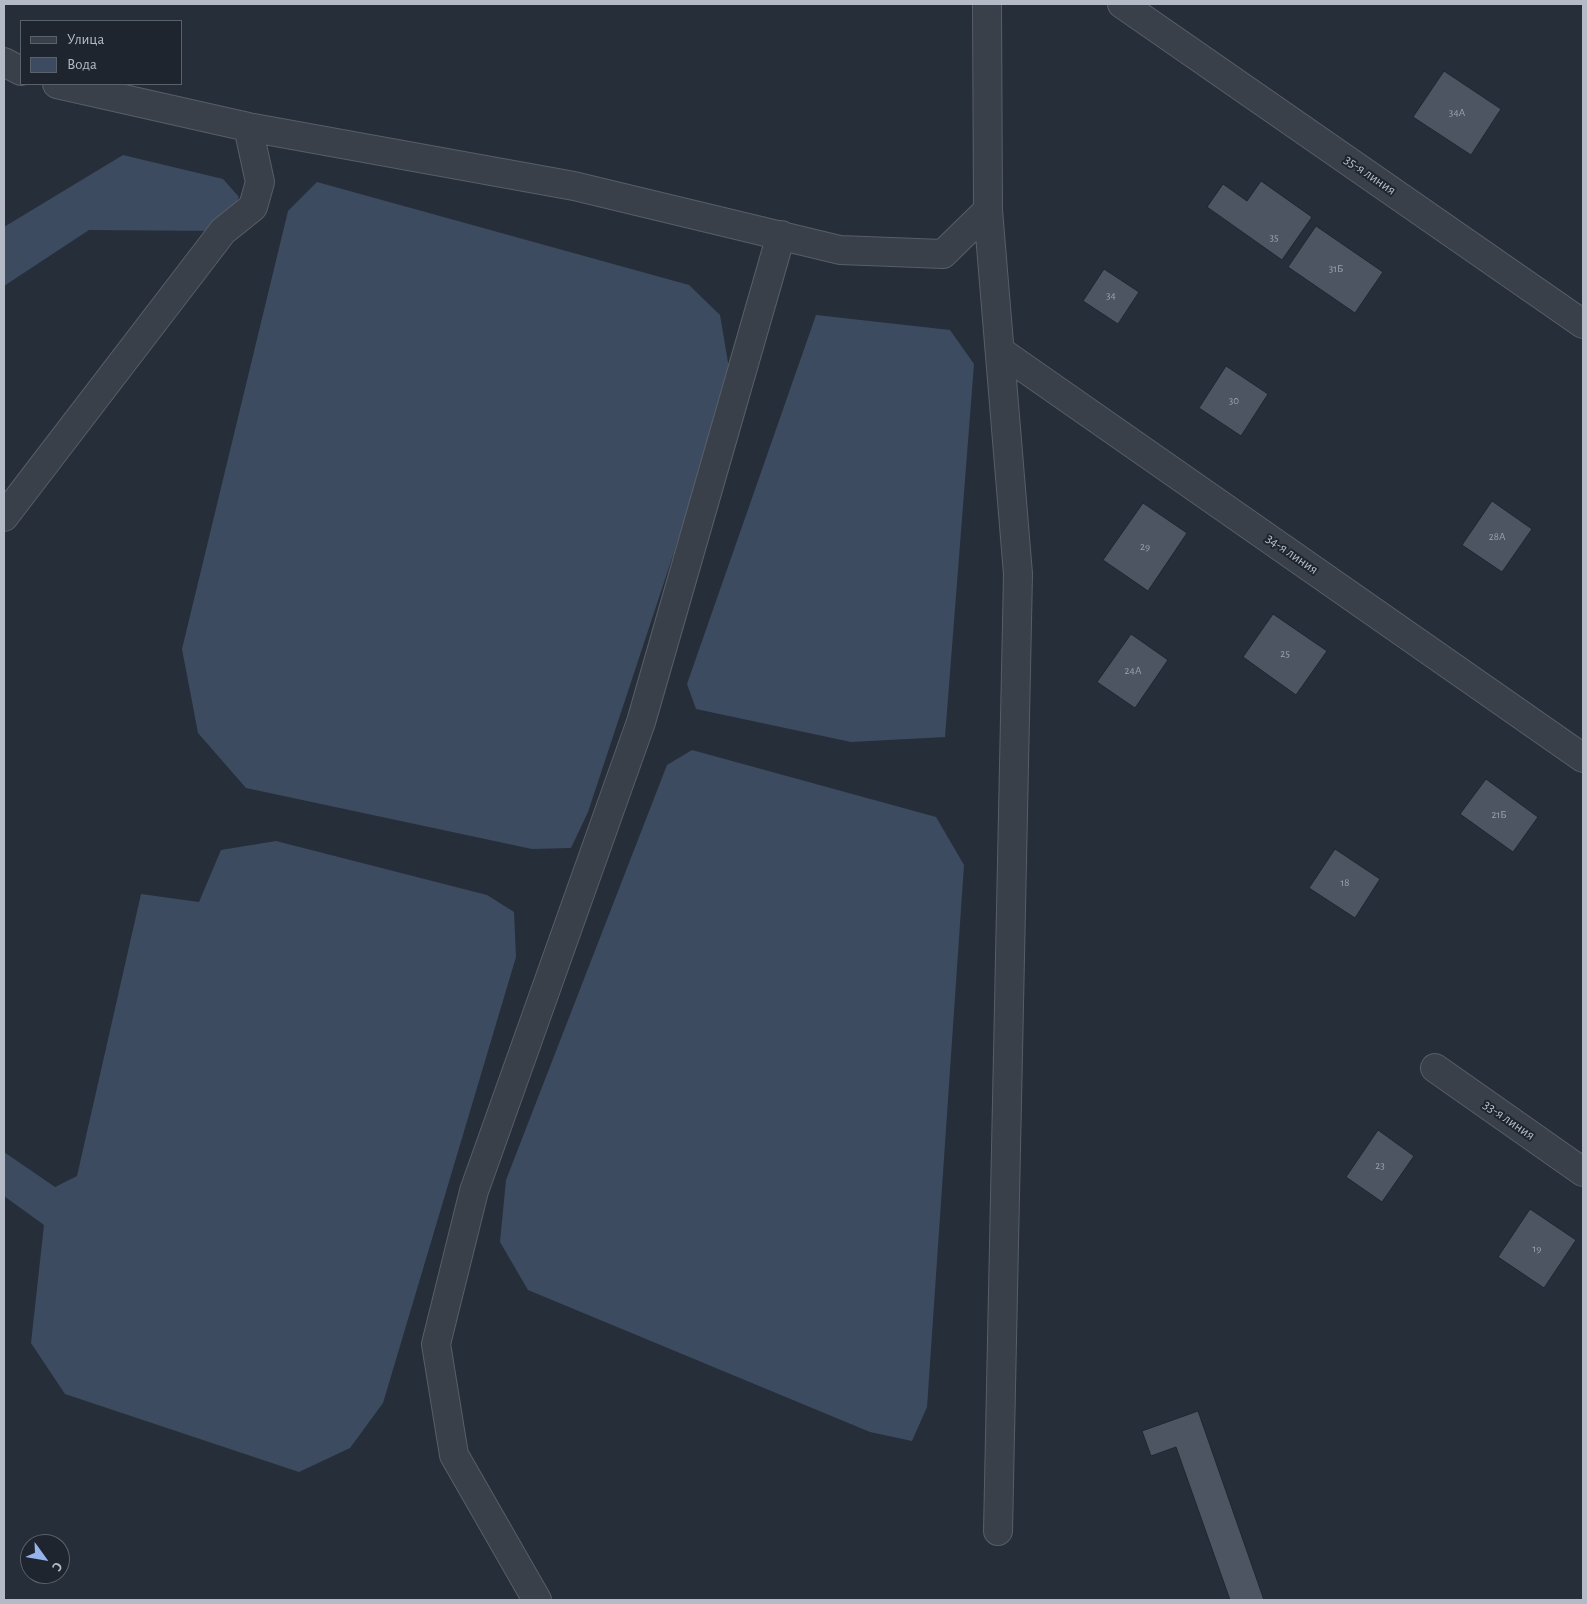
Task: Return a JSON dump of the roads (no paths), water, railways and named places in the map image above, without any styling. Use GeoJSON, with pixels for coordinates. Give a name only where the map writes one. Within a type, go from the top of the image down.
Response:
{"type":"FeatureCollection","features":[{"type":"Feature","properties":{"kind":"street"},"geometry":{"type":"LineString","coordinates":[[987,4],[988,210],[1018,574],[998,1531]]}},
{"type":"Feature","properties":{"kind":"street","name":"35-я линия"},"geometry":{"type":"LineString","coordinates":[[1122,4],[1158,27],[1583,324]]}},
{"type":"Feature","properties":{"kind":"street"},"geometry":{"type":"LineString","coordinates":[[4,62],[20,70]]}},
{"type":"Feature","properties":{"kind":"street"},"geometry":{"type":"LineString","coordinates":[[61,85],[248,127],[574,186],[840,250],[944,254],[988,210]]}},
{"type":"Feature","properties":{"kind":"street"},"geometry":{"type":"LineString","coordinates":[[4,517],[223,231],[253,206],[260,182],[248,127]]}},
{"type":"Feature","properties":{"kind":"street"},"geometry":{"type":"LineString","coordinates":[[537,1600],[454,1455],[436,1344],[474,1192],[641,722],[781,235]]}},
{"type":"Feature","properties":{"kind":"street","name":"34-я линия"},"geometry":{"type":"LineString","coordinates":[[1000,351],[1583,758]]}},
{"type":"Feature","properties":{"kind":"street","name":"33-я линия"},"geometry":{"type":"LineString","coordinates":[[1434,1068],[1583,1172]]}},
{"type":"Feature","properties":{"kind":"water"},"geometry":{"type":"Polygon","coordinates":[[[123,155],[223,179],[239,197],[223,231],[89,230],[4,286],[4,227],[123,155]]]}},
{"type":"Feature","properties":{"kind":"water"},"geometry":{"type":"Polygon","coordinates":[[[317,182],[689,285],[720,315],[731,380],[588,812],[571,848],[532,849],[246,788],[198,733],[182,649],[288,211],[317,182]]]}},
{"type":"Feature","properties":{"kind":"water"},"geometry":{"type":"Polygon","coordinates":[[[816,315],[950,330],[974,364],[945,737],[851,742],[696,709],[687,684],[816,315]]]}},
{"type":"Feature","properties":{"kind":"water"},"geometry":{"type":"Polygon","coordinates":[[[692,750],[936,817],[964,865],[927,1407],[912,1441],[870,1432],[528,1290],[500,1242],[506,1180],[667,765],[692,750]]]}},
{"type":"Feature","properties":{"kind":"water"},"geometry":{"type":"Polygon","coordinates":[[[276,841],[487,895],[514,912],[516,957],[383,1403],[350,1448],[299,1472],[65,1394],[31,1343],[44,1225],[4,1196],[4,1152],[55,1187],[77,1176],[141,894],[199,902],[221,850],[276,841]]]}}]}
